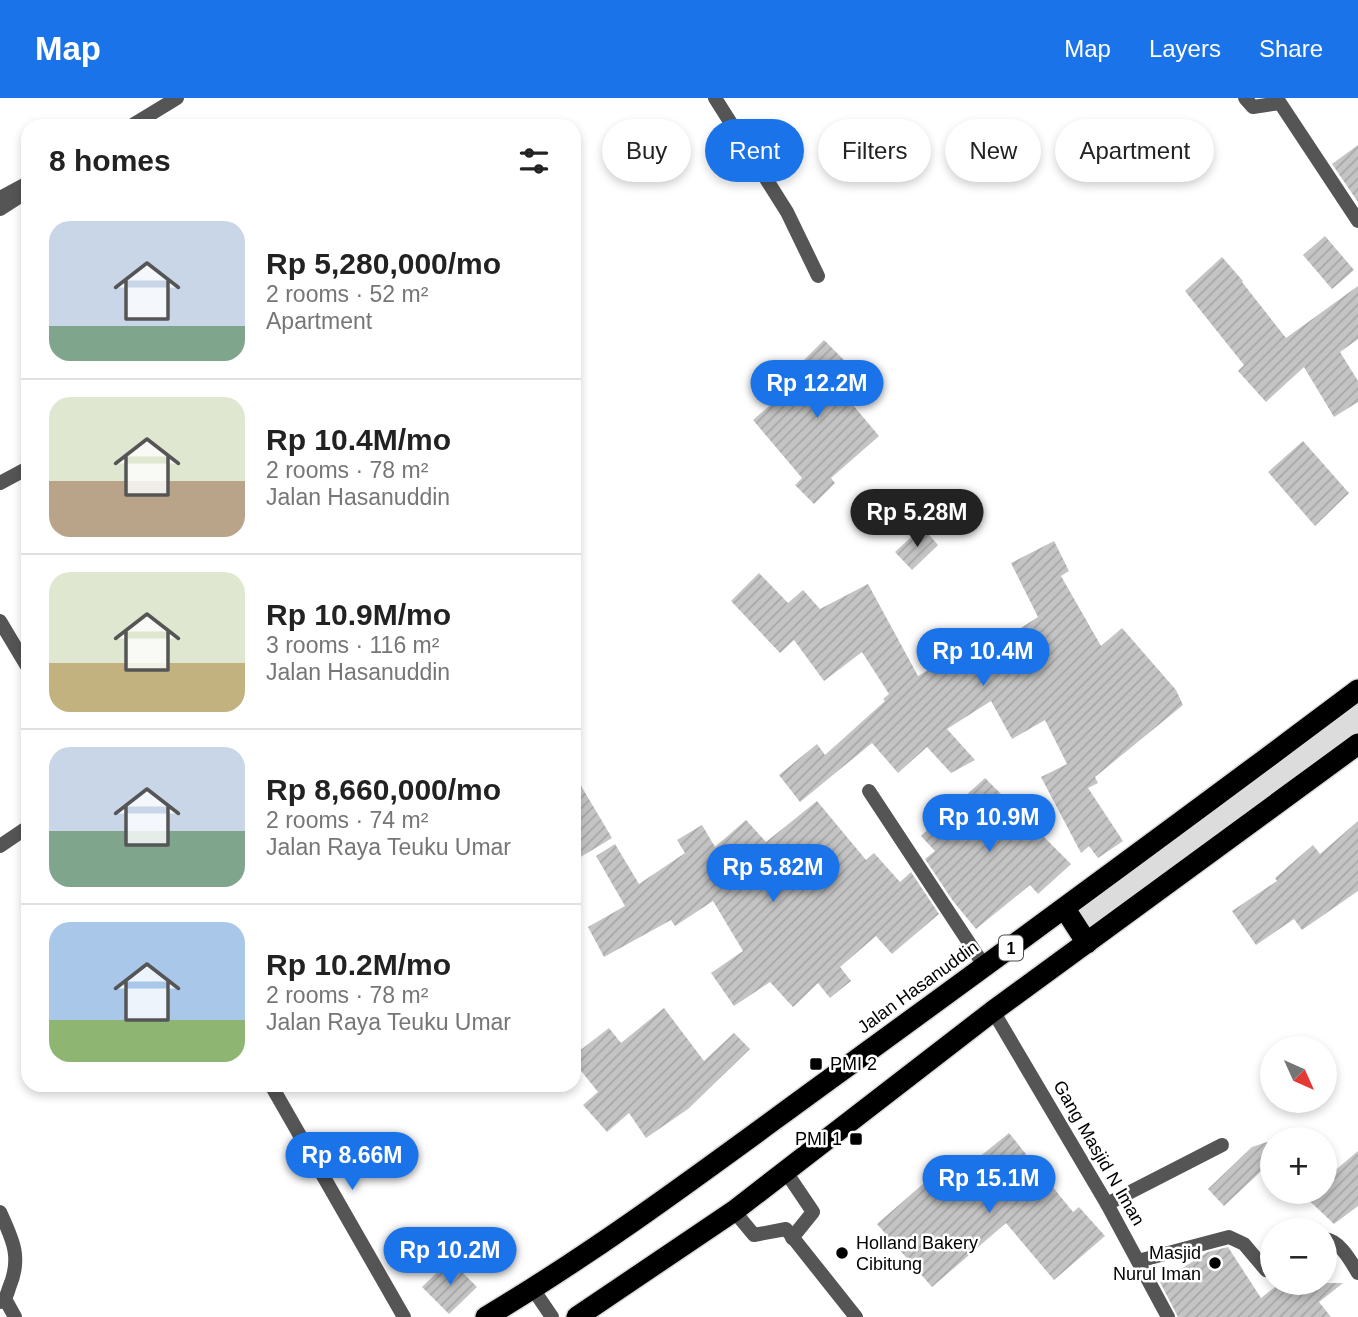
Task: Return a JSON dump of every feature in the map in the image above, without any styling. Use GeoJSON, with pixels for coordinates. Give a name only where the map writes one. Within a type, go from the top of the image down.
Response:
{"type":"FeatureCollection","features":[{"type":"Feature","properties":{"kind":"highway","name":"Jalan Hasanuddin"},"geometry":{"type":"LineString","coordinates":[[534,1289],[662,1201],[1065,909],[1358,690]]}},
{"type":"Feature","properties":{"kind":"highway","name":"1"},"geometry":{"type":"LineString","coordinates":[[577,1317],[734,1211],[993,1011],[1358,744]]}},
{"type":"Feature","properties":{"kind":"highway"},"geometry":{"type":"LineString","coordinates":[[1065,909],[1087,943]]}},
{"type":"Feature","properties":{"kind":"highway","name":"1"},"geometry":{"type":"LineString","coordinates":[[486,1317],[534,1289]]}},
{"type":"Feature","properties":{"kind":"street"},"geometry":{"type":"LineString","coordinates":[[142,119],[177,98]]}},
{"type":"Feature","properties":{"kind":"street"},"geometry":{"type":"LineString","coordinates":[[715,98],[787,212],[818,276]]}},
{"type":"Feature","properties":{"kind":"street"},"geometry":{"type":"LineString","coordinates":[[1245,98],[1253,107],[1280,103],[1358,221]]}},
{"type":"Feature","properties":{"kind":"street"},"geometry":{"type":"LineString","coordinates":[[0,198],[21,187]]}},
{"type":"Feature","properties":{"kind":"street"},"geometry":{"type":"LineString","coordinates":[[0,209],[21,196]]}},
{"type":"Feature","properties":{"kind":"street"},"geometry":{"type":"LineString","coordinates":[[0,483],[21,472]]}},
{"type":"Feature","properties":{"kind":"street"},"geometry":{"type":"LineString","coordinates":[[0,621],[21,656]]}},
{"type":"Feature","properties":{"kind":"street"},"geometry":{"type":"LineString","coordinates":[[869,791],[985,967]]}},
{"type":"Feature","properties":{"kind":"street"},"geometry":{"type":"LineString","coordinates":[[0,846],[21,832]]}},
{"type":"Feature","properties":{"kind":"street","name":"Gang Masjid N Iman"},"geometry":{"type":"LineString","coordinates":[[993,1011],[1108,1204],[1168,1317]]}},
{"type":"Feature","properties":{"kind":"street"},"geometry":{"type":"LineString","coordinates":[[275,1092],[404,1317]]}},
{"type":"Feature","properties":{"kind":"street"},"geometry":{"type":"LineString","coordinates":[[1108,1204],[1222,1145]]}},
{"type":"Feature","properties":{"kind":"street"},"geometry":{"type":"LineString","coordinates":[[786,1172],[813,1212],[792,1238]]}},
{"type":"Feature","properties":{"kind":"street"},"geometry":{"type":"LineString","coordinates":[[734,1211],[754,1236],[786,1229],[856,1317]]}},
{"type":"Feature","properties":{"kind":"street"},"geometry":{"type":"LineString","coordinates":[[0,1212],[13,1240],[16,1272],[2,1300],[15,1317]]}},
{"type":"Feature","properties":{"kind":"street"},"geometry":{"type":"LineString","coordinates":[[1138,1261],[1229,1237],[1244,1244],[1260,1263]]}},
{"type":"Feature","properties":{"kind":"street"},"geometry":{"type":"LineString","coordinates":[[1337,1244],[1358,1273]]}},
{"type":"Feature","properties":{"kind":"street"},"geometry":{"type":"LineString","coordinates":[[534,1289],[552,1317]]}},
{"type":"Feature","properties":{"kind":"shaded area"},"geometry":{"type":"Polygon","coordinates":[[[1358,690],[1358,744],[1087,943],[1065,909],[1358,690]]]}},
{"type":"Feature","properties":{"kind":"building"},"geometry":{"type":"Polygon","coordinates":[[[1358,145],[1358,202],[1332,164],[1358,145]]]}},
{"type":"Feature","properties":{"kind":"building"},"geometry":{"type":"Polygon","coordinates":[[[1325,236],[1354,270],[1332,289],[1303,255],[1325,236]]]}},
{"type":"Feature","properties":{"kind":"building"},"geometry":{"type":"Polygon","coordinates":[[[1222,257],[1286,338],[1358,286],[1358,339],[1340,352],[1358,381],[1358,402],[1334,417],[1304,367],[1266,402],[1238,371],[1244,365],[1185,291],[1222,257]]]}},
{"type":"Feature","properties":{"kind":"building"},"geometry":{"type":"Polygon","coordinates":[[[824,340],[864,380],[847,398],[879,436],[831,478],[835,483],[814,504],[795,485],[802,478],[753,420],[781,396],[771,385],[796,363],[798,366],[824,340]]]}},
{"type":"Feature","properties":{"kind":"building"},"geometry":{"type":"Polygon","coordinates":[[[1303,441],[1349,493],[1315,526],[1268,472],[1303,441]]]}},
{"type":"Feature","properties":{"kind":"building"},"geometry":{"type":"Polygon","coordinates":[[[922,527],[938,545],[912,570],[895,552],[922,527]]]}},
{"type":"Feature","properties":{"kind":"building"},"geometry":{"type":"Polygon","coordinates":[[[1054,541],[1069,571],[1061,576],[1101,646],[1122,628],[1176,690],[1183,705],[1095,777],[1098,783],[1088,788],[1123,841],[1098,858],[1089,846],[1081,853],[1041,777],[1067,764],[1045,720],[1012,739],[991,701],[947,729],[975,760],[951,773],[927,747],[898,773],[872,743],[800,802],[779,775],[817,744],[825,755],[885,701],[883,699],[889,694],[862,652],[824,681],[794,640],[780,653],[731,601],[759,573],[788,603],[803,590],[820,609],[868,584],[918,676],[992,632],[999,642],[1038,617],[1011,563],[1054,541]]]}},
{"type":"Feature","properties":{"kind":"building"},"geometry":{"type":"Polygon","coordinates":[[[985,778],[1071,864],[1038,894],[1030,885],[976,929],[953,901],[925,859],[935,851],[921,836],[985,778]]]}},
{"type":"Feature","properties":{"kind":"building"},"geometry":{"type":"Polygon","coordinates":[[[581,786],[612,838],[581,857],[581,786]]]}},
{"type":"Feature","properties":{"kind":"building"},"geometry":{"type":"Polygon","coordinates":[[[817,801],[866,860],[874,853],[900,882],[911,872],[939,914],[892,954],[876,936],[840,967],[851,981],[830,998],[818,983],[793,1007],[770,982],[734,1006],[711,973],[743,951],[713,901],[675,926],[671,920],[604,957],[588,927],[625,906],[596,856],[615,844],[639,884],[685,853],[677,840],[702,825],[715,847],[746,820],[766,842],[817,801]]]}},
{"type":"Feature","properties":{"kind":"building"},"geometry":{"type":"Polygon","coordinates":[[[1358,821],[1358,891],[1302,930],[1294,919],[1256,945],[1232,911],[1277,881],[1275,878],[1313,845],[1320,854],[1358,821]]]}},
{"type":"Feature","properties":{"kind":"building"},"geometry":{"type":"Polygon","coordinates":[[[664,1008],[704,1061],[734,1033],[750,1049],[688,1109],[646,1138],[629,1113],[607,1132],[583,1105],[598,1092],[581,1071],[581,1050],[609,1028],[621,1043],[664,1008]]]}},
{"type":"Feature","properties":{"kind":"building"},"geometry":{"type":"Polygon","coordinates":[[[1009,1133],[1073,1212],[1079,1207],[1105,1236],[1054,1280],[1006,1223],[932,1287],[877,1224],[947,1163],[957,1175],[1009,1133]]]}},
{"type":"Feature","properties":{"kind":"building"},"geometry":{"type":"Polygon","coordinates":[[[1260,1144],[1260,1172],[1224,1206],[1208,1189],[1252,1147],[1260,1144]]]}},
{"type":"Feature","properties":{"kind":"building"},"geometry":{"type":"Polygon","coordinates":[[[1358,1151],[1358,1206],[1337,1222],[1337,1218],[1328,1218],[1313,1204],[1337,1204],[1337,1169],[1358,1151]]]}},
{"type":"Feature","properties":{"kind":"building","name":"Masjid Nurul Iman"},"geometry":{"type":"Polygon","coordinates":[[[1228,1247],[1261,1298],[1265,1295],[1328,1295],[1319,1302],[1331,1317],[1178,1317],[1160,1282],[1208,1252],[1228,1247]]]}},
{"type":"Feature","properties":{"kind":"building"},"geometry":{"type":"Polygon","coordinates":[[[450,1260],[477,1287],[449,1314],[422,1287],[450,1260]]]}},
{"type":"Feature","properties":{"kind":"place","name":"PMI 2"},"geometry":{"type":"Point","coordinates":[816,1064]}},
{"type":"Feature","properties":{"kind":"place","name":"PMI 1"},"geometry":{"type":"Point","coordinates":[856,1139]}},
{"type":"Feature","properties":{"kind":"place","name":"Holland Bakery Cibitung"},"geometry":{"type":"Point","coordinates":[842,1253]}},
{"type":"Feature","properties":{"kind":"place","name":"Masjid Nurul Iman"},"geometry":{"type":"Point","coordinates":[1215,1263]}}]}
